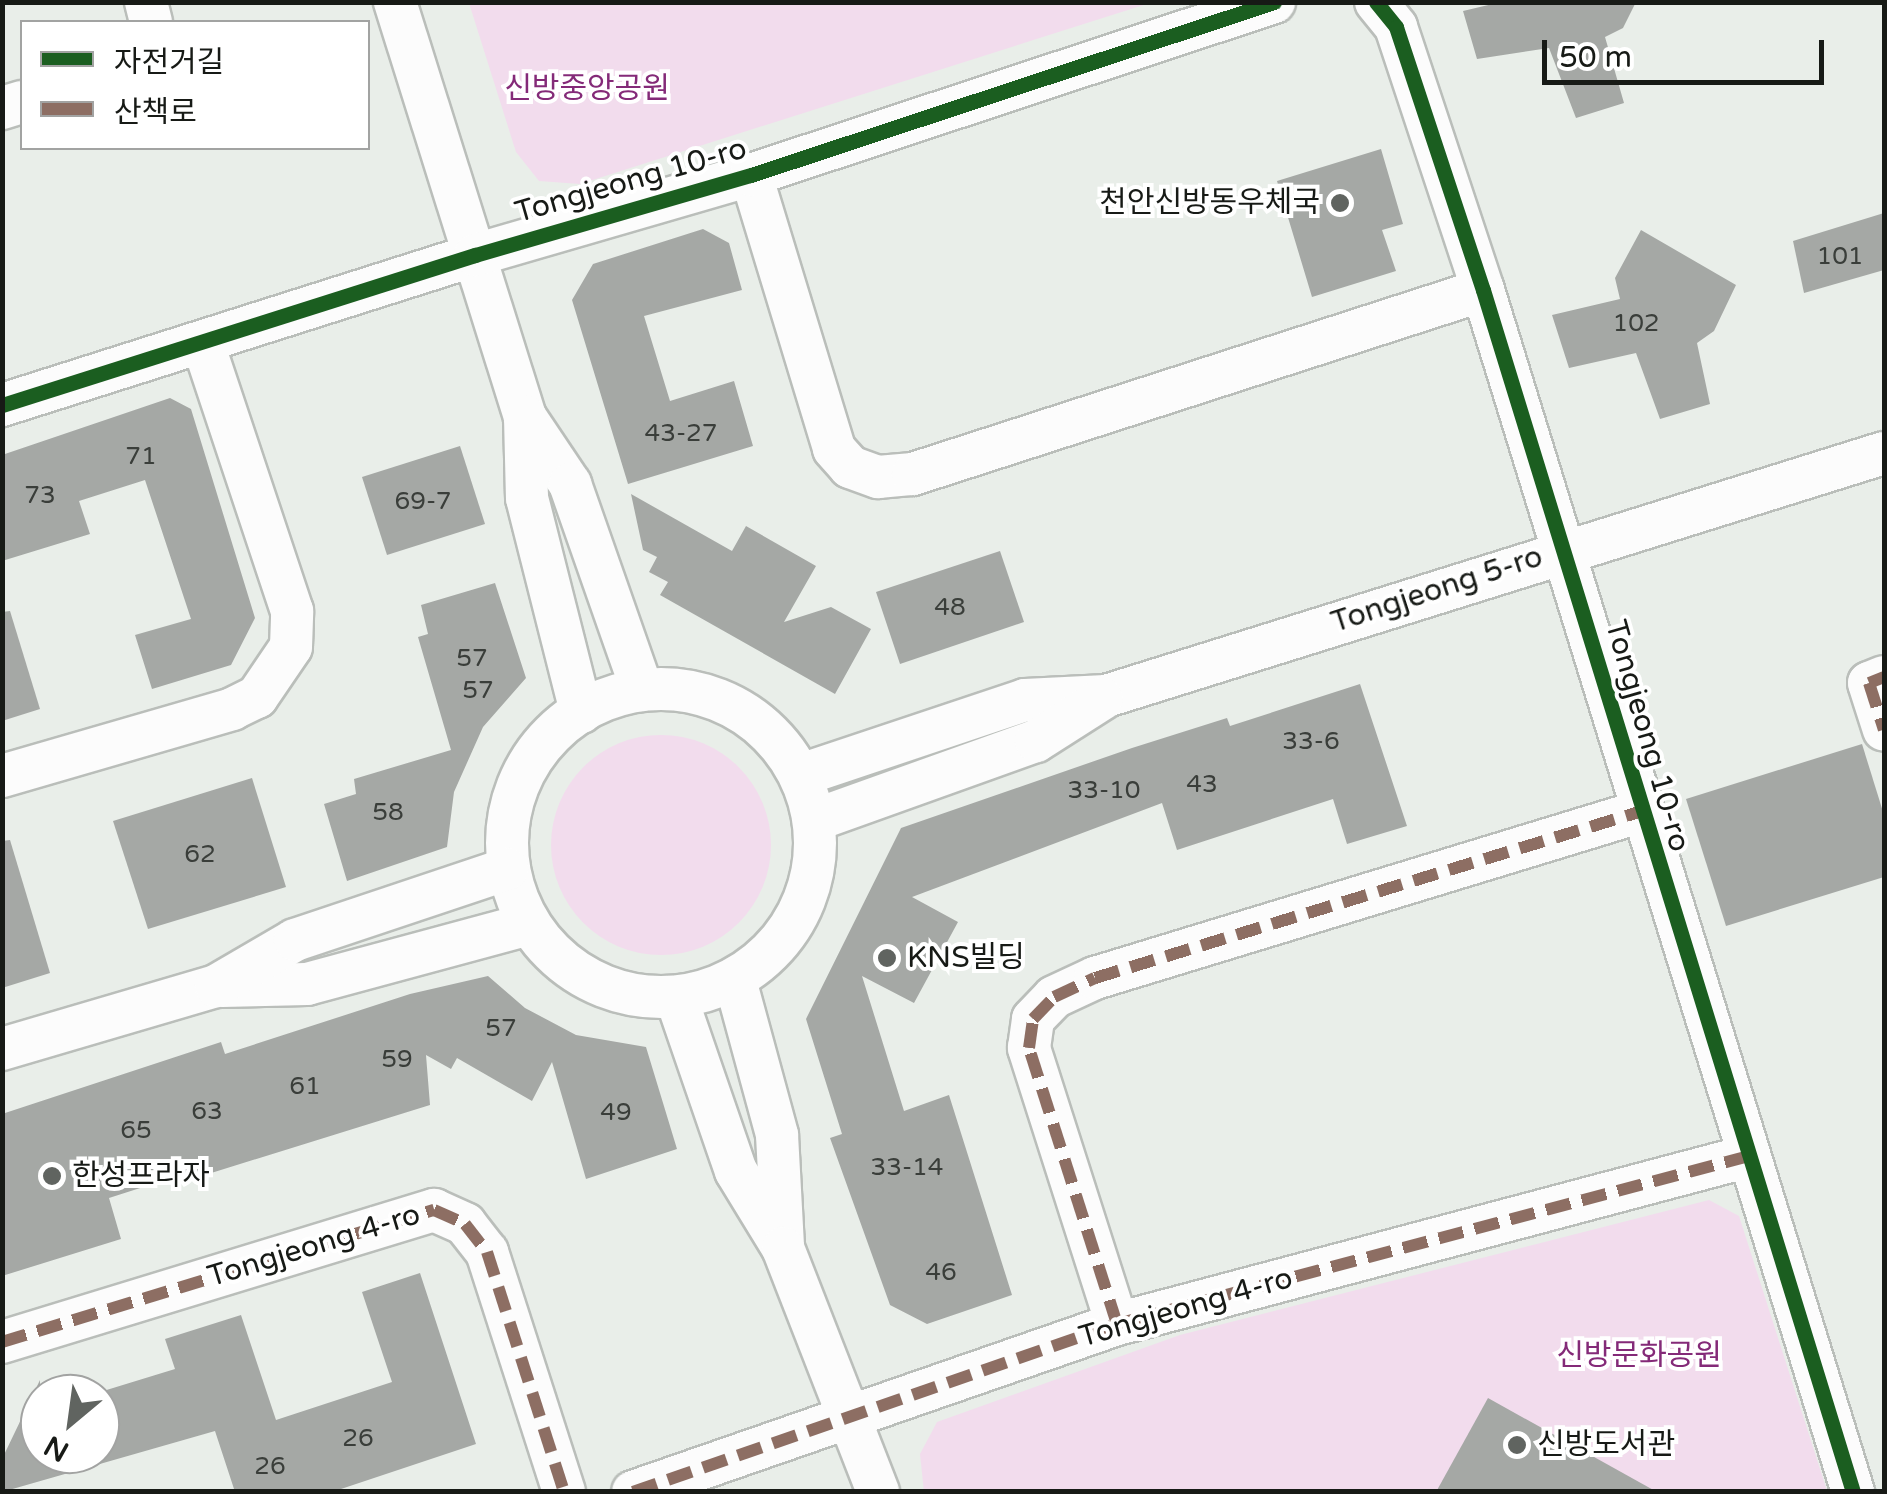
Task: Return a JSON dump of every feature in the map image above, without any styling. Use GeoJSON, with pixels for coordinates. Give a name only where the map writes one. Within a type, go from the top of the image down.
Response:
{"type":"FeatureCollection","features":[{"type":"Feature","properties":{"kind":"street"},"geometry":{"type":"LineString","coordinates":[[395,2],[525,417],[570,484],[642,690]]}},
{"type":"Feature","properties":{"kind":"street","name":"Tongjeong 10-ro"},"geometry":{"type":"LineString","coordinates":[[2,405],[474,255],[751,176],[1274,2]]}},
{"type":"Feature","properties":{"kind":"street","name":"Tongjeong 10-ro"},"geometry":{"type":"LineString","coordinates":[[1376,2],[1396,27],[1483,290],[1564,550],[1639,812],[1853,1492]]}},
{"type":"Feature","properties":{"kind":"street","name":"Tongjeong 10-ro"},"geometry":{"type":"LineString","coordinates":[[751,176],[834,449],[850,467],[878,477],[913,474],[1483,290]]}},
{"type":"Feature","properties":{"kind":"street"},"geometry":{"type":"LineString","coordinates":[[2,776],[232,709],[257,697],[284,661],[292,611],[203,344]]}},
{"type":"Feature","properties":{"kind":"street"},"geometry":{"type":"LineString","coordinates":[[525,417],[526,498],[581,712]]}},
{"type":"Feature","properties":{"kind":"street","name":"Tongjeong 5-ro"},"geometry":{"type":"LineString","coordinates":[[1106,696],[1884,453]]}},
{"type":"Feature","properties":{"kind":"street"},"geometry":{"type":"LineString","coordinates":[[1884,678],[1869,683],[1884,730]]}},
{"type":"Feature","properties":{"kind":"street"},"geometry":{"type":"LineString","coordinates":[[642,690],[706,694],[752,718],[801,775],[815,820],[816,854],[803,906],[775,949],[735,980],[676,997],[637,997],[589,981],[548,951],[529,924],[507,869],[508,811],[526,764],[558,726],[602,699],[642,690]]}},
{"type":"Feature","properties":{"kind":"street"},"geometry":{"type":"LineString","coordinates":[[801,775],[1025,700],[1106,696]]}},
{"type":"Feature","properties":{"kind":"street"},"geometry":{"type":"LineString","coordinates":[[815,820],[1036,741],[1106,696]]}},
{"type":"Feature","properties":{"kind":"street","name":"Tongjeong 10-ro"},"geometry":{"type":"LineString","coordinates":[[1118,1324],[1029,1048],[1033,1020],[1054,997],[1095,978],[1639,812]]}},
{"type":"Feature","properties":{"kind":"street"},"geometry":{"type":"LineString","coordinates":[[2,1049],[216,986],[294,940],[507,869]]}},
{"type":"Feature","properties":{"kind":"street"},"geometry":{"type":"LineString","coordinates":[[216,986],[307,984],[529,924]]}},
{"type":"Feature","properties":{"kind":"street"},"geometry":{"type":"LineString","coordinates":[[735,980],[777,1135],[783,1248]]}},
{"type":"Feature","properties":{"kind":"street"},"geometry":{"type":"LineString","coordinates":[[676,997],[736,1171],[783,1248],[846,1422],[878,1492]]}},
{"type":"Feature","properties":{"kind":"street","name":"Tongjeong 4-ro"},"geometry":{"type":"LineString","coordinates":[[632,1492],[846,1422],[1118,1324],[1749,1156]]}},
{"type":"Feature","properties":{"kind":"street","name":"Tongjeong 4-ro"},"geometry":{"type":"LineString","coordinates":[[2,1342],[434,1210],[465,1224],[487,1252],[564,1492]]}},
{"type":"Feature","properties":{"kind":"green space","name":"신방중앙공원"},"geometry":{"type":"Polygon","coordinates":[[[469,2],[1150,3],[580,184],[539,181],[516,152],[469,2]]]}},
{"type":"Feature","properties":{"kind":"green space"},"geometry":{"type":"Polygon","coordinates":[[[661,735],[703,743],[739,767],[763,803],[771,845],[763,887],[739,923],[703,947],[661,955],[619,947],[583,923],[559,887],[551,845],[559,803],[583,767],[619,743],[661,735]]]}},
{"type":"Feature","properties":{"kind":"green space","name":"신방문화공원"},"geometry":{"type":"Polygon","coordinates":[[[1709,1200],[1739,1216],[1827,1491],[924,1492],[920,1454],[937,1422],[1180,1335],[1709,1200]]]}},
{"type":"Feature","properties":{"kind":"building"},"geometry":{"type":"Polygon","coordinates":[[[1501,2],[1636,2],[1623,28],[1605,37],[1624,103],[1576,118],[1549,48],[1477,59],[1463,11],[1501,2]]]}},
{"type":"Feature","properties":{"kind":"building","name":"천안신방동우체국"},"geometry":{"type":"Polygon","coordinates":[[[1381,149],[1403,224],[1382,230],[1396,271],[1312,297],[1277,181],[1381,149]]]}},
{"type":"Feature","properties":{"kind":"building"},"geometry":{"type":"Polygon","coordinates":[[[1884,213],[1884,270],[1804,293],[1793,241],[1884,213]]]}},
{"type":"Feature","properties":{"kind":"building"},"geometry":{"type":"Polygon","coordinates":[[[703,229],[729,243],[742,290],[644,316],[670,401],[734,381],[753,446],[628,484],[572,300],[593,264],[703,229]]]}},
{"type":"Feature","properties":{"kind":"building"},"geometry":{"type":"Polygon","coordinates":[[[1641,230],[1736,285],[1714,331],[1697,343],[1710,404],[1660,419],[1636,353],[1569,368],[1552,315],[1620,299],[1615,278],[1641,230]]]}},
{"type":"Feature","properties":{"kind":"building"},"geometry":{"type":"Polygon","coordinates":[[[170,398],[191,409],[255,618],[231,665],[152,689],[135,635],[191,619],[145,480],[79,501],[90,534],[2,561],[2,455],[170,398]]]}},
{"type":"Feature","properties":{"kind":"building"},"geometry":{"type":"Polygon","coordinates":[[[460,446],[485,524],[387,555],[362,477],[460,446]]]}},
{"type":"Feature","properties":{"kind":"building"},"geometry":{"type":"Polygon","coordinates":[[[631,494],[732,551],[746,526],[816,566],[784,622],[831,607],[871,629],[835,694],[660,595],[668,582],[649,572],[657,557],[643,550],[631,494]]]}},
{"type":"Feature","properties":{"kind":"building"},"geometry":{"type":"Polygon","coordinates":[[[1000,551],[1024,622],[900,664],[876,592],[1000,551]]]}},
{"type":"Feature","properties":{"kind":"building"},"geometry":{"type":"Polygon","coordinates":[[[495,583],[526,678],[483,727],[454,792],[447,847],[347,881],[324,804],[356,794],[354,779],[451,750],[418,637],[428,634],[421,605],[495,583]]]}},
{"type":"Feature","properties":{"kind":"building"},"geometry":{"type":"Polygon","coordinates":[[[10,611],[40,709],[2,721],[2,612],[10,611]]]}},
{"type":"Feature","properties":{"kind":"building"},"geometry":{"type":"Polygon","coordinates":[[[1360,684],[1407,826],[1347,844],[1333,799],[1177,850],[1162,803],[912,897],[958,922],[914,1003],[862,976],[904,1111],[949,1095],[1012,1295],[927,1324],[890,1305],[830,1138],[842,1134],[806,1019],[901,828],[1227,718],[1230,726],[1360,684]]]}},
{"type":"Feature","properties":{"kind":"building"},"geometry":{"type":"Polygon","coordinates":[[[1862,744],[1884,815],[1884,877],[1726,926],[1686,799],[1862,744]]]}},
{"type":"Feature","properties":{"kind":"building"},"geometry":{"type":"Polygon","coordinates":[[[252,778],[286,887],[148,929],[113,821],[252,778]]]}},
{"type":"Feature","properties":{"kind":"building"},"geometry":{"type":"Polygon","coordinates":[[[10,840],[50,973],[2,988],[2,841],[10,840]]]}},
{"type":"Feature","properties":{"kind":"building"},"geometry":{"type":"Polygon","coordinates":[[[488,976],[525,1008],[576,1035],[646,1047],[677,1149],[586,1179],[552,1062],[532,1101],[457,1058],[451,1069],[426,1055],[430,1105],[192,1179],[190,1172],[109,1198],[121,1239],[2,1276],[2,1114],[221,1042],[225,1054],[410,994],[488,976]]]}},
{"type":"Feature","properties":{"kind":"building"},"geometry":{"type":"Polygon","coordinates":[[[420,1273],[476,1444],[332,1492],[235,1492],[215,1431],[120,1458],[120,1386],[175,1369],[165,1339],[241,1315],[276,1420],[392,1382],[362,1292],[420,1273]]]}},
{"type":"Feature","properties":{"kind":"building","name":"신방도서관"},"geometry":{"type":"Polygon","coordinates":[[[1488,1398],[1657,1492],[1436,1492],[1488,1398]]]}},
{"type":"Feature","properties":{"kind":"building"},"geometry":{"type":"Polygon","coordinates":[[[20,1422],[20,1474],[65,1474],[2,1492],[2,1459],[20,1422]]]}},
{"type":"Feature","properties":{"kind":"marked path"},"geometry":{"type":"LineString","coordinates":[[1884,677],[1869,683],[1884,730]]}},
{"type":"Feature","properties":{"kind":"marked path"},"geometry":{"type":"LineString","coordinates":[[1117,1324],[1029,1048],[1033,1019],[1054,997],[1095,978],[1639,812]]}},
{"type":"Feature","properties":{"kind":"marked path"},"geometry":{"type":"LineString","coordinates":[[633,1492],[1117,1324],[1749,1156]]}},
{"type":"Feature","properties":{"kind":"marked path"},"geometry":{"type":"LineString","coordinates":[[2,1342],[434,1210],[465,1224],[487,1252],[564,1492]]}},
{"type":"Feature","properties":{"kind":"cycle path"},"geometry":{"type":"LineString","coordinates":[[2,405],[475,255],[751,175],[1274,2]]}},
{"type":"Feature","properties":{"kind":"cycle path"},"geometry":{"type":"LineString","coordinates":[[1376,2],[1396,27],[1483,290],[1853,1492]]}},
{"type":"Feature","properties":{"kind":"place","name":"천안신방동우체국"},"geometry":{"type":"Point","coordinates":[1340,203]}},
{"type":"Feature","properties":{"kind":"place","name":"KNS빌딩"},"geometry":{"type":"Point","coordinates":[887,958]}},
{"type":"Feature","properties":{"kind":"place","name":"한성프라자"},"geometry":{"type":"Point","coordinates":[52,1176]}},
{"type":"Feature","properties":{"kind":"place","name":"신방도서관"},"geometry":{"type":"Point","coordinates":[1517,1445]}}]}
